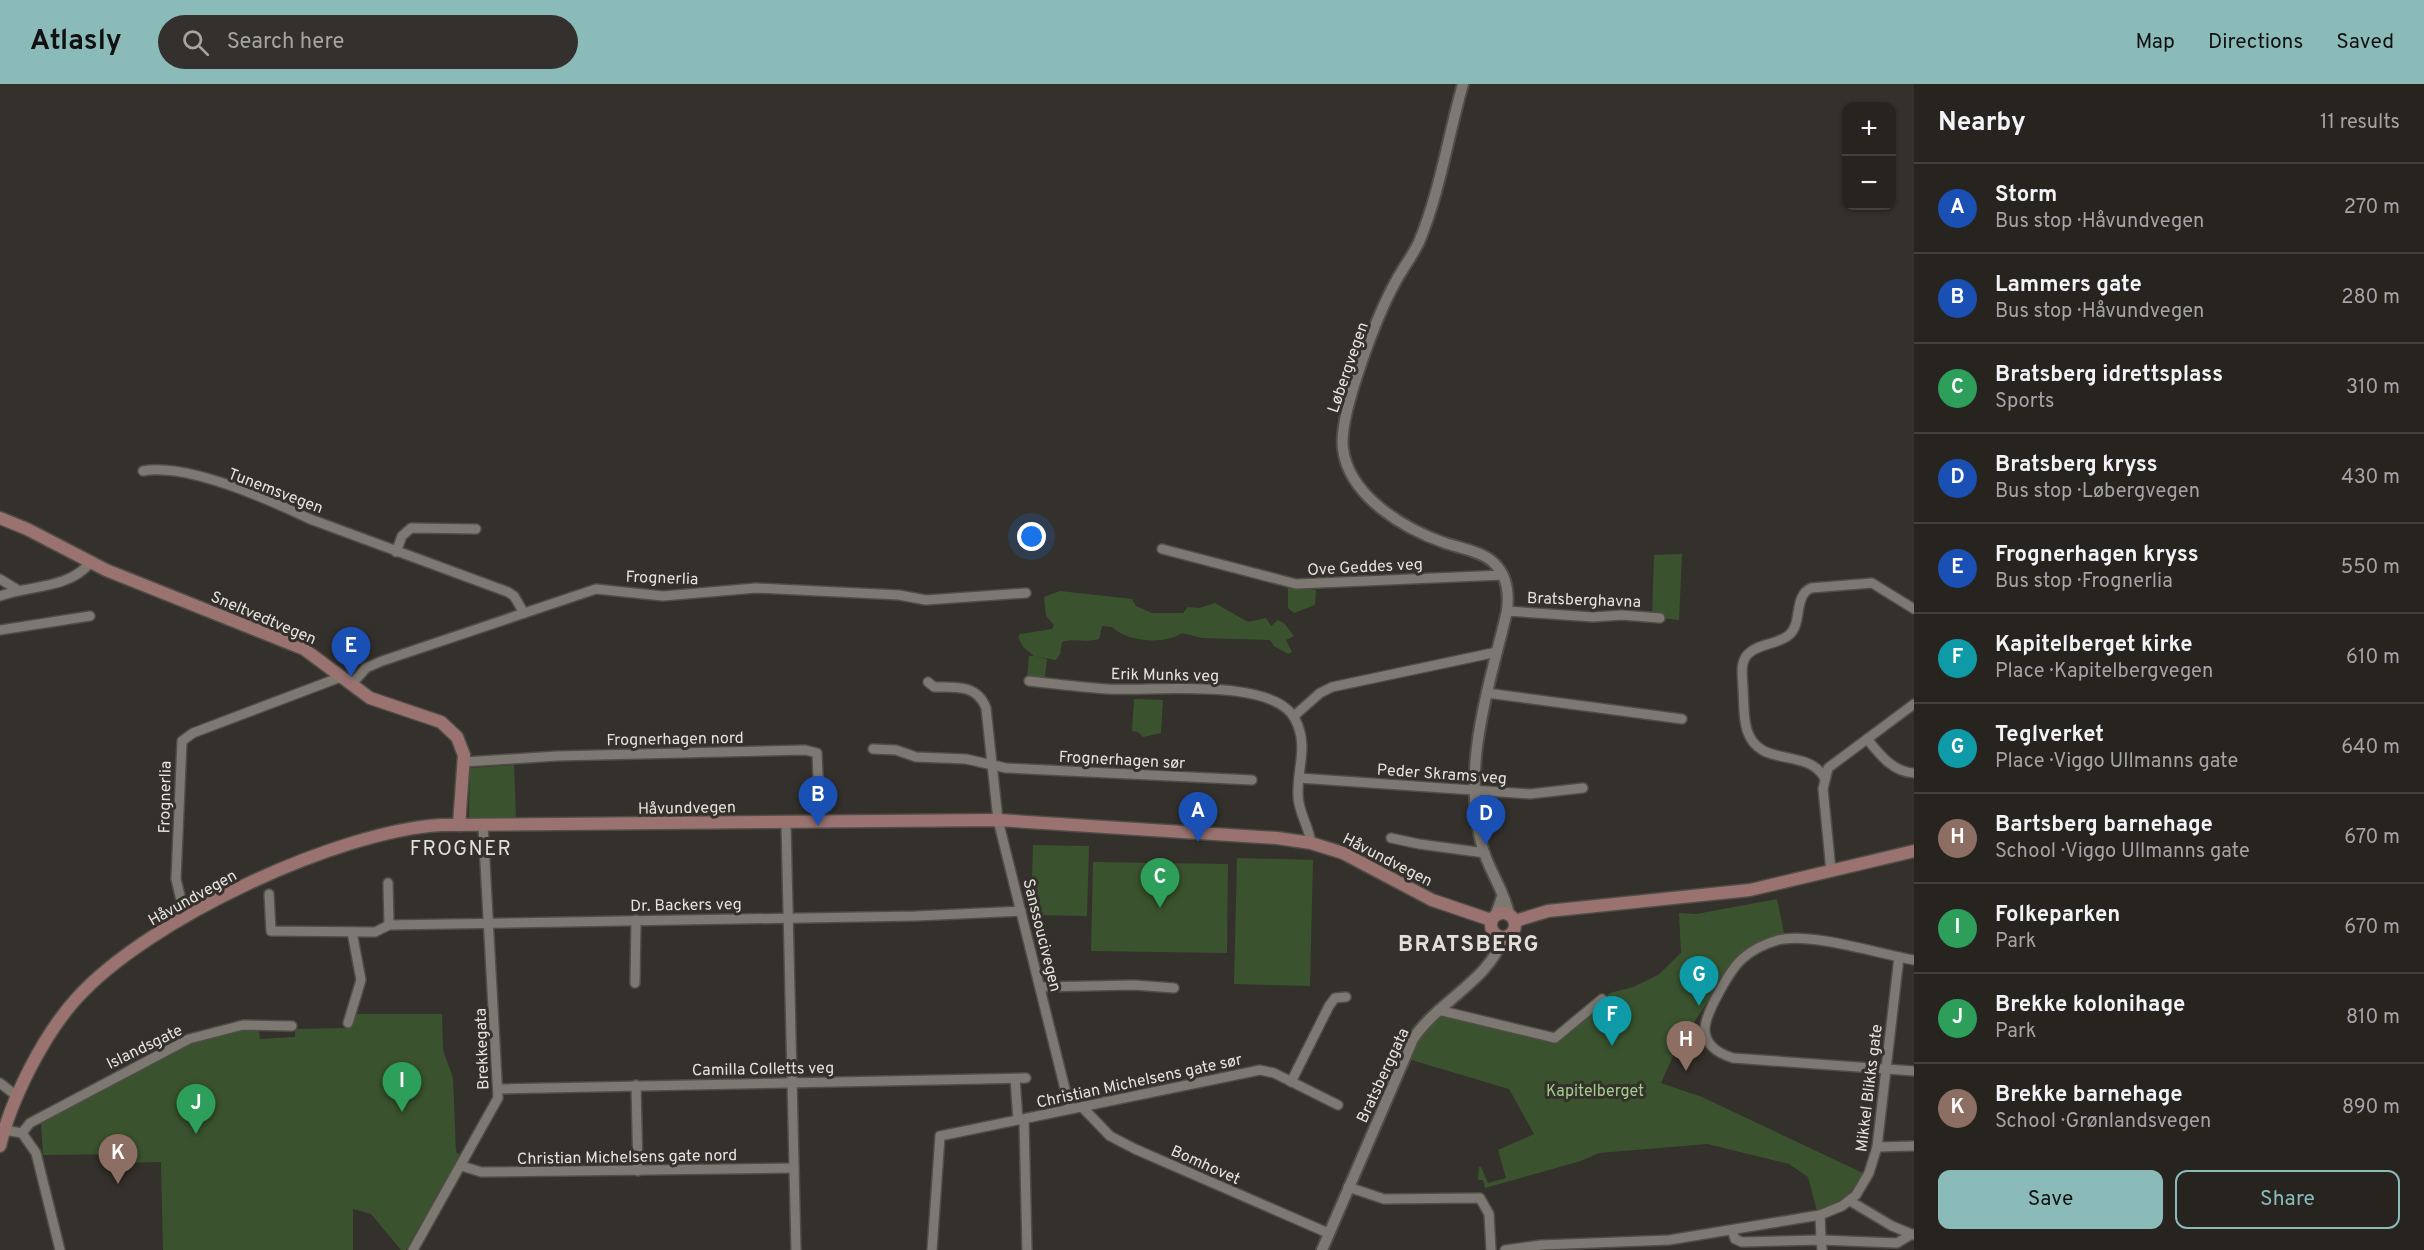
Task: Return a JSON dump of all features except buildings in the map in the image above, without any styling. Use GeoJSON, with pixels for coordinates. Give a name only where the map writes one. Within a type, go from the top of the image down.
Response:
{"type":"FeatureCollection","features":[{"type":"Feature","properties":{"kind":"main road","name":"Sneltvedtvegen"},"geometry":{"type":"LineString","coordinates":[[0,518],[32,531],[90,563],[304,649],[351,685],[379,702],[441,722],[459,741],[464,762],[459,825]]}},
{"type":"Feature","properties":{"kind":"main road","name":"Håvundvegen"},"geometry":{"type":"LineString","coordinates":[[0,1145],[18,1097],[51,1033],[77,997],[122,959],[185,917],[270,873],[405,828],[459,825],[999,820],[1277,838],[1311,843],[1354,858],[1432,900],[1503,917]]}},
{"type":"Feature","properties":{"kind":"main road"},"geometry":{"type":"LineString","coordinates":[[1503,917],[1514,930],[1503,937],[1492,932],[1503,917],[1726,894],[1914,851]]}},
{"type":"Feature","properties":{"kind":"street","name":"Løbergvegen"},"geometry":{"type":"LineString","coordinates":[[1463,84],[1435,194],[1418,243],[1385,304],[1346,408],[1342,431],[1343,449],[1355,480],[1389,514],[1425,535],[1490,560],[1503,575]]}},
{"type":"Feature","properties":{"kind":"street","name":"Tunemsvegen"},"geometry":{"type":"LineString","coordinates":[[143,471],[164,469],[185,473],[281,504],[310,519],[508,592],[514,596],[524,613]]}},
{"type":"Feature","properties":{"kind":"street"},"geometry":{"type":"LineString","coordinates":[[396,552],[402,536],[411,528],[476,529]]}},
{"type":"Feature","properties":{"kind":"street","name":"Ove Geddes veg"},"geometry":{"type":"LineString","coordinates":[[1161,549],[1296,584],[1503,575]]}},
{"type":"Feature","properties":{"kind":"street"},"geometry":{"type":"LineString","coordinates":[[0,597],[18,590],[73,579],[90,563]]}},
{"type":"Feature","properties":{"kind":"street"},"geometry":{"type":"LineString","coordinates":[[1503,575],[1508,589],[1507,611],[1476,745],[1474,792],[1485,853],[1502,897],[1503,917]]}},
{"type":"Feature","properties":{"kind":"street"},"geometry":{"type":"LineString","coordinates":[[0,579],[18,590]]}},
{"type":"Feature","properties":{"kind":"street"},"geometry":{"type":"LineString","coordinates":[[1824,777],[1808,763],[1765,753],[1750,739],[1744,717],[1742,672],[1745,657],[1755,649],[1790,635],[1795,627],[1801,598],[1811,588],[1872,583],[1914,609]]}},
{"type":"Feature","properties":{"kind":"street","name":"Frognerlia"},"geometry":{"type":"LineString","coordinates":[[351,685],[366,668],[382,661],[596,589],[663,596],[756,588],[899,595],[926,600],[1026,593]]}},
{"type":"Feature","properties":{"kind":"street","name":"Bratsberghavna"},"geometry":{"type":"LineString","coordinates":[[1507,611],[1593,617],[1622,615],[1660,618]]}},
{"type":"Feature","properties":{"kind":"street"},"geometry":{"type":"LineString","coordinates":[[0,630],[90,616]]}},
{"type":"Feature","properties":{"kind":"street"},"geometry":{"type":"LineString","coordinates":[[1311,843],[1309,828],[1298,796],[1304,748],[1303,736],[1294,716],[1320,693],[1332,687],[1497,652]]}},
{"type":"Feature","properties":{"kind":"street","name":"Frognerlia"},"geometry":{"type":"LineString","coordinates":[[185,917],[176,879],[182,741],[193,733],[341,677]]}},
{"type":"Feature","properties":{"kind":"street","name":"Erik Munks veg"},"geometry":{"type":"LineString","coordinates":[[1029,681],[1107,689],[1208,688],[1235,691],[1278,704],[1294,716]]}},
{"type":"Feature","properties":{"kind":"street","name":"Sanssoucivegen"},"geometry":{"type":"LineString","coordinates":[[928,682],[934,687],[966,688],[982,698],[999,820],[1070,1109]]}},
{"type":"Feature","properties":{"kind":"street"},"geometry":{"type":"LineString","coordinates":[[1487,693],[1682,719]]}},
{"type":"Feature","properties":{"kind":"street"},"geometry":{"type":"LineString","coordinates":[[1831,871],[1823,789],[1824,777],[1833,762],[1914,704]]}},
{"type":"Feature","properties":{"kind":"street"},"geometry":{"type":"LineString","coordinates":[[1867,739],[1890,764],[1903,771],[1914,773]]}},
{"type":"Feature","properties":{"kind":"street"},"geometry":{"type":"LineString","coordinates":[[873,749],[897,750],[916,757],[966,759],[991,767]]}},
{"type":"Feature","properties":{"kind":"street","name":"Frognerhagen nord"},"geometry":{"type":"LineString","coordinates":[[464,762],[557,756],[805,750],[817,753],[820,822]]}},
{"type":"Feature","properties":{"kind":"street","name":"Frognerhagen sør"},"geometry":{"type":"LineString","coordinates":[[991,767],[1252,780]]}},
{"type":"Feature","properties":{"kind":"street","name":"Peder Skrams veg"},"geometry":{"type":"LineString","coordinates":[[1299,778],[1474,792],[1530,794],[1583,788]]}},
{"type":"Feature","properties":{"kind":"street"},"geometry":{"type":"LineString","coordinates":[[786,823],[796,1250]]}},
{"type":"Feature","properties":{"kind":"street","name":"Brekkegata"},"geometry":{"type":"LineString","coordinates":[[413,1250],[494,1107],[499,1089],[483,826]]}},
{"type":"Feature","properties":{"kind":"street"},"geometry":{"type":"LineString","coordinates":[[1391,838],[1485,853]]}},
{"type":"Feature","properties":{"kind":"street"},"geometry":{"type":"LineString","coordinates":[[388,884],[389,925]]}},
{"type":"Feature","properties":{"kind":"street","name":"Dr. Backers veg"},"geometry":{"type":"LineString","coordinates":[[269,894],[270,931],[375,932],[389,925],[916,916],[1021,911]]}},
{"type":"Feature","properties":{"kind":"street"},"geometry":{"type":"LineString","coordinates":[[635,982],[636,920]]}},
{"type":"Feature","properties":{"kind":"street"},"geometry":{"type":"LineString","coordinates":[[348,1023],[361,980],[352,932]]}},
{"type":"Feature","properties":{"kind":"street","name":"Bratsberggata"},"geometry":{"type":"LineString","coordinates":[[1322,1250],[1405,1054],[1417,1033],[1438,1010],[1495,957],[1503,937]]}},
{"type":"Feature","properties":{"kind":"street"},"geometry":{"type":"LineString","coordinates":[[1914,960],[1817,940],[1787,938],[1755,949],[1734,967],[1717,996],[1705,1025],[1705,1034],[1714,1050],[1733,1058],[1914,1071]]}},
{"type":"Feature","properties":{"kind":"street","name":"Mikkel Blikks gate"},"geometry":{"type":"LineString","coordinates":[[1850,1201],[1869,1173],[1877,1147],[1899,957]]}},
{"type":"Feature","properties":{"kind":"street"},"geometry":{"type":"LineString","coordinates":[[1040,987],[1122,985],[1174,988]]}},
{"type":"Feature","properties":{"kind":"street"},"geometry":{"type":"LineString","coordinates":[[1291,1082],[1329,1006],[1335,998],[1346,997]]}},
{"type":"Feature","properties":{"kind":"street"},"geometry":{"type":"LineString","coordinates":[[1438,1010],[1555,1038],[1602,999]]}},
{"type":"Feature","properties":{"kind":"street","name":"Islandsgate"},"geometry":{"type":"LineString","coordinates":[[22,1133],[30,1123],[177,1043],[231,1027],[292,1026]]}},
{"type":"Feature","properties":{"kind":"street","name":"Christian Michelsens gate sør"},"geometry":{"type":"LineString","coordinates":[[932,1250],[940,1136],[1260,1071],[1274,1073],[1338,1105]]}},
{"type":"Feature","properties":{"kind":"street","name":"Camilla Colletts veg"},"geometry":{"type":"LineString","coordinates":[[499,1089],[1026,1078]]}},
{"type":"Feature","properties":{"kind":"street"},"geometry":{"type":"LineString","coordinates":[[1015,1079],[1021,1119],[1026,1250]]}},
{"type":"Feature","properties":{"kind":"street"},"geometry":{"type":"LineString","coordinates":[[0,1083],[18,1097]]}},
{"type":"Feature","properties":{"kind":"street"},"geometry":{"type":"LineString","coordinates":[[636,1085],[638,1171]]}},
{"type":"Feature","properties":{"kind":"street","name":"Bomhovet"},"geometry":{"type":"LineString","coordinates":[[1083,1107],[1110,1136],[1135,1149],[1328,1233]]}},
{"type":"Feature","properties":{"kind":"street"},"geometry":{"type":"LineString","coordinates":[[4,1130],[22,1133],[36,1153],[60,1250]]}},
{"type":"Feature","properties":{"kind":"street"},"geometry":{"type":"LineString","coordinates":[[1877,1147],[1914,1146]]}},
{"type":"Feature","properties":{"kind":"street","name":"Christian Michelsens gate nord"},"geometry":{"type":"LineString","coordinates":[[462,1166],[481,1172],[794,1168]]}},
{"type":"Feature","properties":{"kind":"street"},"geometry":{"type":"LineString","coordinates":[[1348,1187],[1384,1199],[1475,1196],[1487,1207],[1491,1250]]}},
{"type":"Feature","properties":{"kind":"street"},"geometry":{"type":"LineString","coordinates":[[1505,1250],[1541,1245],[1669,1240],[1820,1215],[1850,1201],[1892,1226],[1913,1235]]}},
{"type":"Feature","properties":{"kind":"street"},"geometry":{"type":"LineString","coordinates":[[1820,1215],[1822,1245]]}},
{"type":"Feature","properties":{"kind":"street"},"geometry":{"type":"LineString","coordinates":[[1732,1230],[1734,1239],[1742,1242],[1822,1245],[1897,1243],[1913,1235]]}},
{"type":"Feature","properties":{"kind":"green space"},"geometry":{"type":"Polygon","coordinates":[[[1682,554],[1679,620],[1652,617],[1654,555],[1682,554]]]}},
{"type":"Feature","properties":{"kind":"green space"},"geometry":{"type":"Polygon","coordinates":[[[1288,586],[1316,590],[1315,605],[1294,613],[1288,608],[1288,586]]]}},
{"type":"Feature","properties":{"kind":"green space"},"geometry":{"type":"Polygon","coordinates":[[[1060,591],[1132,599],[1136,606],[1152,613],[1183,613],[1188,607],[1199,608],[1215,603],[1248,622],[1266,618],[1271,626],[1278,620],[1284,623],[1294,636],[1286,640],[1292,652],[1288,654],[1274,646],[1270,640],[1202,638],[1182,633],[1166,639],[1146,640],[1127,636],[1112,627],[1102,626],[1099,639],[1062,642],[1060,654],[1056,660],[1034,656],[1023,647],[1018,637],[1020,634],[1052,629],[1054,625],[1046,616],[1044,597],[1060,591]]]}},
{"type":"Feature","properties":{"kind":"green space"},"geometry":{"type":"Polygon","coordinates":[[[1029,656],[1047,659],[1045,677],[1041,680],[1027,679],[1029,656]]]}},
{"type":"Feature","properties":{"kind":"green space"},"geometry":{"type":"Polygon","coordinates":[[[1134,699],[1163,700],[1161,733],[1143,737],[1138,732],[1132,731],[1134,699]]]}},
{"type":"Feature","properties":{"kind":"green space"},"geometry":{"type":"Polygon","coordinates":[[[514,765],[516,817],[469,819],[470,768],[514,765]]]}},
{"type":"Feature","properties":{"kind":"green space"},"geometry":{"type":"Polygon","coordinates":[[[1033,845],[1089,846],[1087,916],[1031,915],[1033,845]]]}},
{"type":"Feature","properties":{"kind":"green space"},"geometry":{"type":"Polygon","coordinates":[[[1237,858],[1313,860],[1310,986],[1234,984],[1237,858]]]}},
{"type":"Feature","properties":{"kind":"green space"},"geometry":{"type":"Polygon","coordinates":[[[1093,862],[1228,864],[1227,953],[1091,951],[1093,862]]]}},
{"type":"Feature","properties":{"kind":"green space","name":"Kapitelberget"},"geometry":{"type":"Polygon","coordinates":[[[1777,899],[1784,933],[1750,948],[1737,958],[1688,1031],[1677,1037],[1672,1050],[1674,1054],[1661,1083],[1702,1097],[1865,1174],[1850,1192],[1839,1201],[1817,1211],[1808,1177],[1789,1164],[1707,1144],[1599,1153],[1581,1161],[1485,1188],[1483,1180],[1478,1180],[1479,1167],[1488,1183],[1506,1178],[1498,1150],[1534,1134],[1509,1089],[1408,1059],[1417,1039],[1442,1012],[1561,1036],[1610,993],[1633,987],[1658,975],[1681,953],[1679,913],[1696,914],[1777,899]]]}},
{"type":"Feature","properties":{"kind":"green space"},"geometry":{"type":"Polygon","coordinates":[[[347,1014],[442,1014],[443,1050],[453,1078],[456,1152],[460,1155],[406,1250],[401,1250],[371,1214],[353,1209],[353,1250],[163,1250],[161,1162],[126,1163],[125,1154],[43,1155],[41,1122],[119,1078],[175,1050],[232,1032],[259,1029],[260,1039],[295,1037],[295,1029],[347,1028],[347,1014]]]}},
{"type":"Feature","properties":{"kind":"place","name":"Frognerhagen kryss"},"geometry":{"type":"Point","coordinates":[351,677]}},
{"type":"Feature","properties":{"kind":"place","name":"Lammers gate"},"geometry":{"type":"Point","coordinates":[818,826]}},
{"type":"Feature","properties":{"kind":"place","name":"Storm"},"geometry":{"type":"Point","coordinates":[1198,842]}},
{"type":"Feature","properties":{"kind":"place","name":"Bratsberg kryss"},"geometry":{"type":"Point","coordinates":[1486,845]}},
{"type":"Feature","properties":{"kind":"place","name":"Bratsberg idrettsplass"},"geometry":{"type":"Point","coordinates":[1160,908]}},
{"type":"Feature","properties":{"kind":"place","name":"Teglverket"},"geometry":{"type":"Point","coordinates":[1699,1006]}},
{"type":"Feature","properties":{"kind":"place","name":"Kapitelberget kirke"},"geometry":{"type":"Point","coordinates":[1612,1046]}},
{"type":"Feature","properties":{"kind":"place","name":"Bartsberg barnehage"},"geometry":{"type":"Point","coordinates":[1686,1071]}},
{"type":"Feature","properties":{"kind":"place","name":"Folkeparken"},"geometry":{"type":"Point","coordinates":[402,1112]}},
{"type":"Feature","properties":{"kind":"place","name":"Brekke kolonihage"},"geometry":{"type":"Point","coordinates":[196,1134]}},
{"type":"Feature","properties":{"kind":"place","name":"Brekke barnehage"},"geometry":{"type":"Point","coordinates":[118,1184]}},
{"type":"Feature","properties":{"kind":"district","name":"FROGNER"},"geometry":{"type":"Point","coordinates":[461,848]}},
{"type":"Feature","properties":{"kind":"district","name":"BRATSBERG"},"geometry":{"type":"Point","coordinates":[1469,943]}}]}
